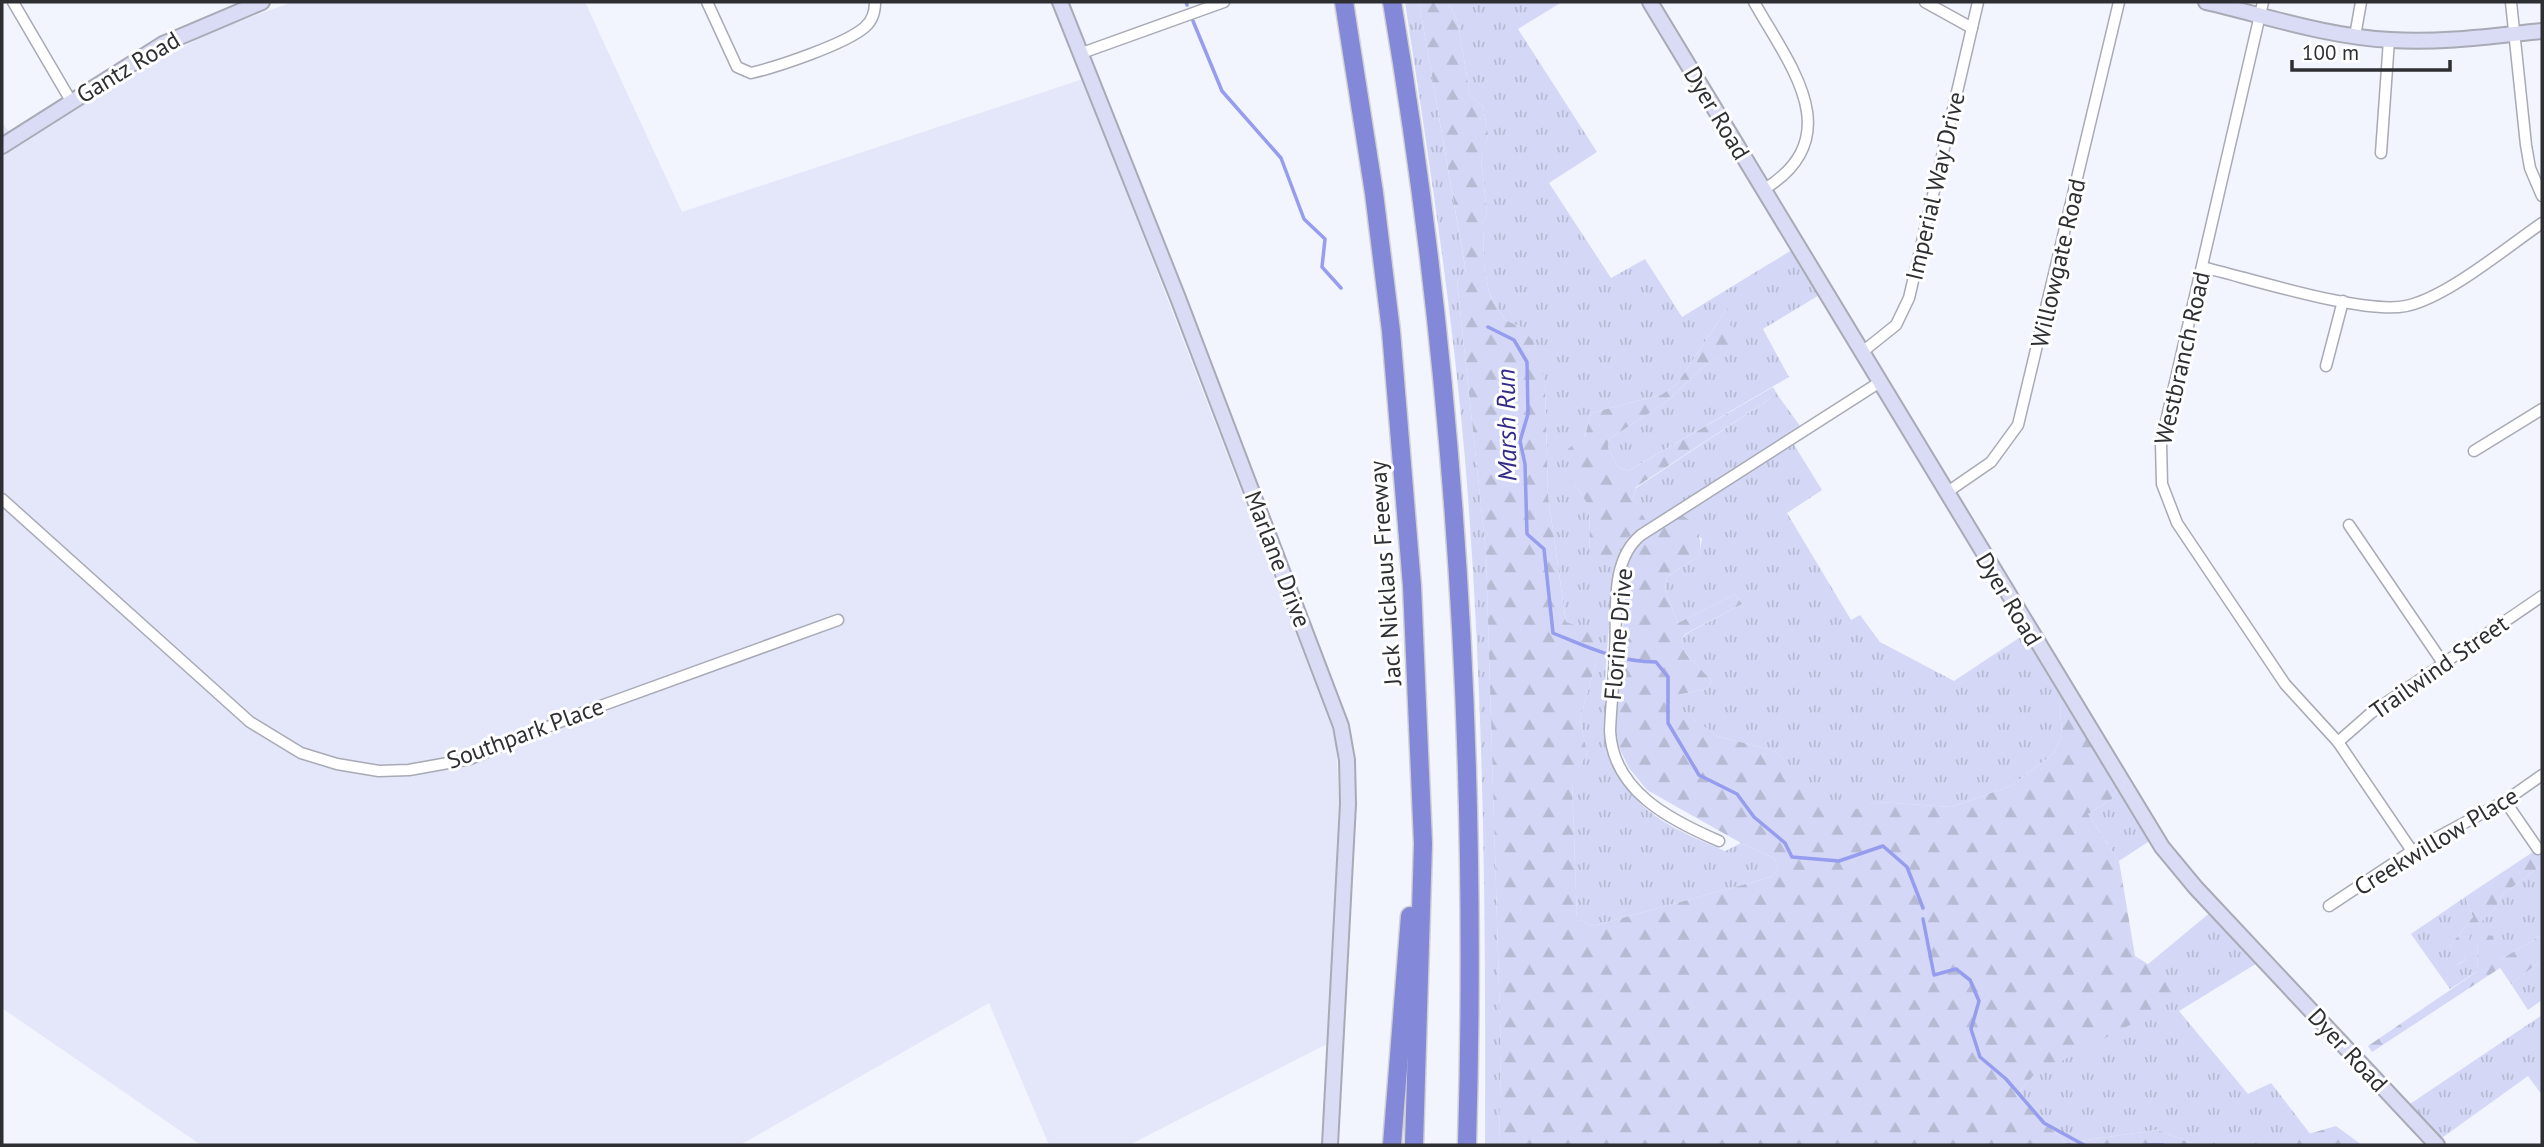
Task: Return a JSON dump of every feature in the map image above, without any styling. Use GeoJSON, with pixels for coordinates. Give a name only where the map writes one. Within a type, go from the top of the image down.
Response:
{"type":"FeatureCollection","features":[{"type":"Feature","properties":{"kind":"highway","name":"Jack Nicklaus Freeway"},"geometry":{"type":"LineString","coordinates":[[1344,2],[1374,193],[1393,356],[1412,586],[1422,766],[1423,844],[1414,1145]]}},
{"type":"Feature","properties":{"kind":"highway"},"geometry":{"type":"LineString","coordinates":[[1392,2],[1421,188],[1449,451],[1465,695],[1468,822],[1468,1145]]}},
{"type":"Feature","properties":{"kind":"highway"},"geometry":{"type":"LineString","coordinates":[[1392,1145],[1408,936],[1423,844]]}},
{"type":"Feature","properties":{"kind":"street"},"geometry":{"type":"LineString","coordinates":[[13,2],[71,101]]}},
{"type":"Feature","properties":{"kind":"street","name":"Gantz Road"},"geometry":{"type":"LineString","coordinates":[[2,146],[178,36],[261,2]]}},
{"type":"Feature","properties":{"kind":"street"},"geometry":{"type":"LineString","coordinates":[[707,2],[737,67],[744,72],[764,70],[863,29],[871,20],[875,2]]}},
{"type":"Feature","properties":{"kind":"street","name":"Marlane Drive"},"geometry":{"type":"LineString","coordinates":[[1060,2],[1341,726],[1347,760],[1348,804],[1331,1145]]}},
{"type":"Feature","properties":{"kind":"street"},"geometry":{"type":"LineString","coordinates":[[1082,53],[1224,2]]}},
{"type":"Feature","properties":{"kind":"street","name":"Dyer Road"},"geometry":{"type":"LineString","coordinates":[[1650,2],[2162,847],[2196,888],[2437,1145]]}},
{"type":"Feature","properties":{"kind":"street"},"geometry":{"type":"LineString","coordinates":[[1754,2],[1801,87],[1810,121],[1801,156],[1780,178],[1763,190]]}},
{"type":"Feature","properties":{"kind":"street"},"geometry":{"type":"LineString","coordinates":[[1925,2],[1972,28]]}},
{"type":"Feature","properties":{"kind":"street","name":"Imperial Way Drive"},"geometry":{"type":"LineString","coordinates":[[1861,353],[1896,326],[1909,298],[1978,2]]}},
{"type":"Feature","properties":{"kind":"street","name":"Willowgate Road"},"geometry":{"type":"LineString","coordinates":[[1946,493],[1991,463],[2018,425],[2119,2]]}},
{"type":"Feature","properties":{"kind":"street"},"geometry":{"type":"LineString","coordinates":[[2206,2],[2262,8],[2355,36],[2389,40],[2455,40],[2542,31]]}},
{"type":"Feature","properties":{"kind":"street"},"geometry":{"type":"LineString","coordinates":[[2355,36],[2361,2]]}},
{"type":"Feature","properties":{"kind":"street"},"geometry":{"type":"LineString","coordinates":[[2511,2],[2530,168],[2542,196]]}},
{"type":"Feature","properties":{"kind":"street","name":"Westbranch Road"},"geometry":{"type":"LineString","coordinates":[[2262,8],[2161,443],[2160,470],[2165,497],[2178,523],[2286,684],[2337,742],[2412,851]]}},
{"type":"Feature","properties":{"kind":"street"},"geometry":{"type":"LineString","coordinates":[[2381,153],[2389,40]]}},
{"type":"Feature","properties":{"kind":"street"},"geometry":{"type":"LineString","coordinates":[[2202,267],[2343,301],[2387,308],[2424,300],[2542,223]]}},
{"type":"Feature","properties":{"kind":"street"},"geometry":{"type":"LineString","coordinates":[[2326,366],[2343,301]]}},
{"type":"Feature","properties":{"kind":"street","name":"Florine Drive"},"geometry":{"type":"LineString","coordinates":[[1719,841],[1672,821],[1636,791],[1610,742],[1620,570],[1634,540],[1880,382]]}},
{"type":"Feature","properties":{"kind":"street"},"geometry":{"type":"LineString","coordinates":[[2474,451],[2542,408]]}},
{"type":"Feature","properties":{"kind":"street","name":"Southpark Place"},"geometry":{"type":"LineString","coordinates":[[2,499],[250,722],[301,753],[337,764],[379,771],[437,766],[470,759],[584,712],[838,620]]}},
{"type":"Feature","properties":{"kind":"street"},"geometry":{"type":"LineString","coordinates":[[2349,525],[2442,663]]}},
{"type":"Feature","properties":{"kind":"street","name":"Trailwind Street"},"geometry":{"type":"LineString","coordinates":[[2337,742],[2371,713],[2542,596]]}},
{"type":"Feature","properties":{"kind":"street","name":"Creekwillow Place"},"geometry":{"type":"LineString","coordinates":[[2329,906],[2412,851],[2505,801],[2542,775]]}},
{"type":"Feature","properties":{"kind":"street"},"geometry":{"type":"LineString","coordinates":[[2505,801],[2538,849]]}},
{"type":"Feature","properties":{"kind":"shaded area"},"geometry":{"type":"Polygon","coordinates":[[[293,2],[585,2],[682,212],[1083,79],[1336,739],[1339,806],[1331,1042],[1129,1145],[1049,1145],[989,1003],[740,1145],[201,1145],[2,1008],[2,123],[20,145],[84,102],[212,31],[293,2]]]}},
{"type":"Feature","properties":{"kind":"green space"},"geometry":{"type":"Polygon","coordinates":[[[1405,2],[1419,2],[1466,273],[1457,281],[1486,552],[1501,1053],[1499,1145],[1485,1145],[1480,716],[1465,459],[1446,287],[1405,2]]]}},
{"type":"Feature","properties":{"kind":"green space"},"geometry":{"type":"Polygon","coordinates":[[[1419,2],[1448,2],[1458,22],[1470,96],[1483,106],[1488,134],[1481,160],[1487,213],[1483,224],[1484,264],[1489,293],[1505,320],[1521,327],[1533,341],[1545,383],[1548,496],[1566,622],[1598,634],[1597,659],[1580,719],[1587,753],[1572,781],[1577,920],[1593,926],[1771,877],[1778,868],[1774,858],[1741,843],[1647,790],[1629,768],[1615,739],[1628,562],[1640,542],[1680,514],[1695,527],[1700,543],[1699,556],[1667,577],[1665,590],[1678,623],[1735,594],[1742,604],[1685,634],[1681,641],[1685,653],[1712,681],[1707,689],[1676,695],[1674,704],[1717,736],[1775,751],[1833,816],[1879,802],[1951,807],[2011,786],[2053,754],[2062,736],[2060,705],[2063,699],[2119,788],[2112,799],[2088,814],[2119,861],[2135,956],[2171,979],[2173,994],[2164,1007],[2033,1076],[2016,1095],[2066,1143],[2157,1130],[2198,1145],[1499,1145],[1501,1053],[1486,552],[1457,281],[1466,272],[1419,2]]]}},
{"type":"Feature","properties":{"kind":"green space"},"geometry":{"type":"Polygon","coordinates":[[[1448,2],[1562,2],[1518,29],[1597,152],[1549,183],[1611,278],[1645,259],[1682,317],[1792,250],[1821,294],[1763,329],[1789,377],[1628,471],[1618,467],[1608,448],[1609,439],[1665,403],[1702,368],[1739,344],[1730,325],[1728,307],[1677,384],[1661,395],[1591,413],[1572,481],[1589,506],[1590,556],[1622,542],[1646,523],[1633,498],[1636,488],[1777,394],[1800,426],[1626,544],[1616,561],[1605,680],[1609,742],[1617,769],[1639,802],[1661,820],[1686,834],[1725,851],[1741,843],[1774,858],[1778,868],[1771,877],[1593,926],[1577,920],[1572,780],[1587,753],[1580,719],[1597,659],[1566,622],[1548,496],[1545,383],[1521,327],[1505,320],[1489,293],[1484,264],[1483,224],[1487,213],[1481,160],[1488,134],[1483,106],[1470,96],[1458,22],[1448,2]]]}},
{"type":"Feature","properties":{"kind":"green space"},"geometry":{"type":"Polygon","coordinates":[[[1728,307],[1735,307],[1730,325],[1740,334],[1740,344],[1702,368],[1665,403],[1609,439],[1608,448],[1618,467],[1628,471],[1773,387],[1777,394],[1636,487],[1633,498],[1647,523],[1622,542],[1608,565],[1590,556],[1589,506],[1572,481],[1568,449],[1585,436],[1591,413],[1661,395],[1677,384],[1728,307]]]}},
{"type":"Feature","properties":{"kind":"green space"},"geometry":{"type":"Polygon","coordinates":[[[1793,443],[1822,490],[1787,513],[1851,620],[1860,615],[1880,642],[1954,681],[2025,634],[2063,699],[2060,705],[2062,736],[2053,754],[2011,786],[1951,807],[1879,802],[1833,817],[1775,751],[1717,736],[1673,704],[1676,695],[1707,689],[1712,681],[1685,653],[1681,641],[1686,634],[1742,604],[1735,594],[1678,623],[1665,590],[1667,577],[1699,556],[1702,539],[1680,514],[1793,443]]]}},
{"type":"Feature","properties":{"kind":"green space"},"geometry":{"type":"Polygon","coordinates":[[[2119,788],[2151,840],[2119,861],[2088,814],[2112,799],[2119,788]]]}},
{"type":"Feature","properties":{"kind":"green space"},"geometry":{"type":"Polygon","coordinates":[[[2542,846],[2542,865],[2503,894],[2494,910],[2471,932],[2464,961],[2456,965],[2450,946],[2473,917],[2465,897],[2542,846]]]}},
{"type":"Feature","properties":{"kind":"green space"},"geometry":{"type":"Polygon","coordinates":[[[2542,865],[2542,935],[2498,961],[2477,943],[2478,971],[2450,989],[2411,934],[2465,897],[2473,917],[2450,946],[2457,965],[2464,961],[2470,932],[2494,910],[2503,894],[2542,865]]]}},
{"type":"Feature","properties":{"kind":"green space"},"geometry":{"type":"Polygon","coordinates":[[[2212,911],[2259,962],[2179,1011],[2248,1094],[2271,1083],[2311,1135],[2270,1145],[2198,1145],[2157,1130],[2066,1143],[2016,1095],[2033,1076],[2171,980],[2147,965],[2212,911]]]}},
{"type":"Feature","properties":{"kind":"green space"},"geometry":{"type":"Polygon","coordinates":[[[2483,934],[2493,936],[2498,961],[2542,935],[2542,960],[2511,984],[2500,968],[2372,1052],[2368,1046],[2478,971],[2477,943],[2483,934]]]}},
{"type":"Feature","properties":{"kind":"green space"},"geometry":{"type":"Polygon","coordinates":[[[2542,960],[2542,1000],[2528,1010],[2511,984],[2542,960]]]}},
{"type":"Feature","properties":{"kind":"green space"},"geometry":{"type":"Polygon","coordinates":[[[2542,1015],[2542,1095],[2528,1076],[2439,1140],[2407,1106],[2542,1015]]]}},
{"type":"Feature","properties":{"kind":"green space"},"geometry":{"type":"Polygon","coordinates":[[[2336,1126],[2362,1145],[2270,1145],[2336,1126]]]}},
{"type":"Feature","properties":{"kind":"waterway","name":"Marsh Run"},"geometry":{"type":"LineString","coordinates":[[1193,21],[1222,91],[1281,158],[1304,219],[1325,239],[1322,267],[1341,288]]}},
{"type":"Feature","properties":{"kind":"waterway","name":"Marsh Run"},"geometry":{"type":"LineString","coordinates":[[1488,327],[1514,340],[1527,362],[1528,414],[1520,441],[1525,464],[1527,534],[1544,549],[1553,633],[1616,657],[1656,662],[1668,677],[1668,723],[1699,775],[1737,794],[1754,817],[1785,843],[1792,857],[1839,861],[1883,846],[1907,867],[1923,908]]}},
{"type":"Feature","properties":{"kind":"waterway","name":"Marsh Run"},"geometry":{"type":"LineString","coordinates":[[1923,919],[1934,975],[1956,969],[1970,980],[1979,1001],[1971,1029],[1980,1057],[2006,1079],[2044,1123],[2084,1145]]}},
{"type":"Feature","properties":{"kind":"waterway","name":"Marsh Run"},"geometry":{"type":"LineString","coordinates":[[2146,1145],[2163,1145]]}}]}
